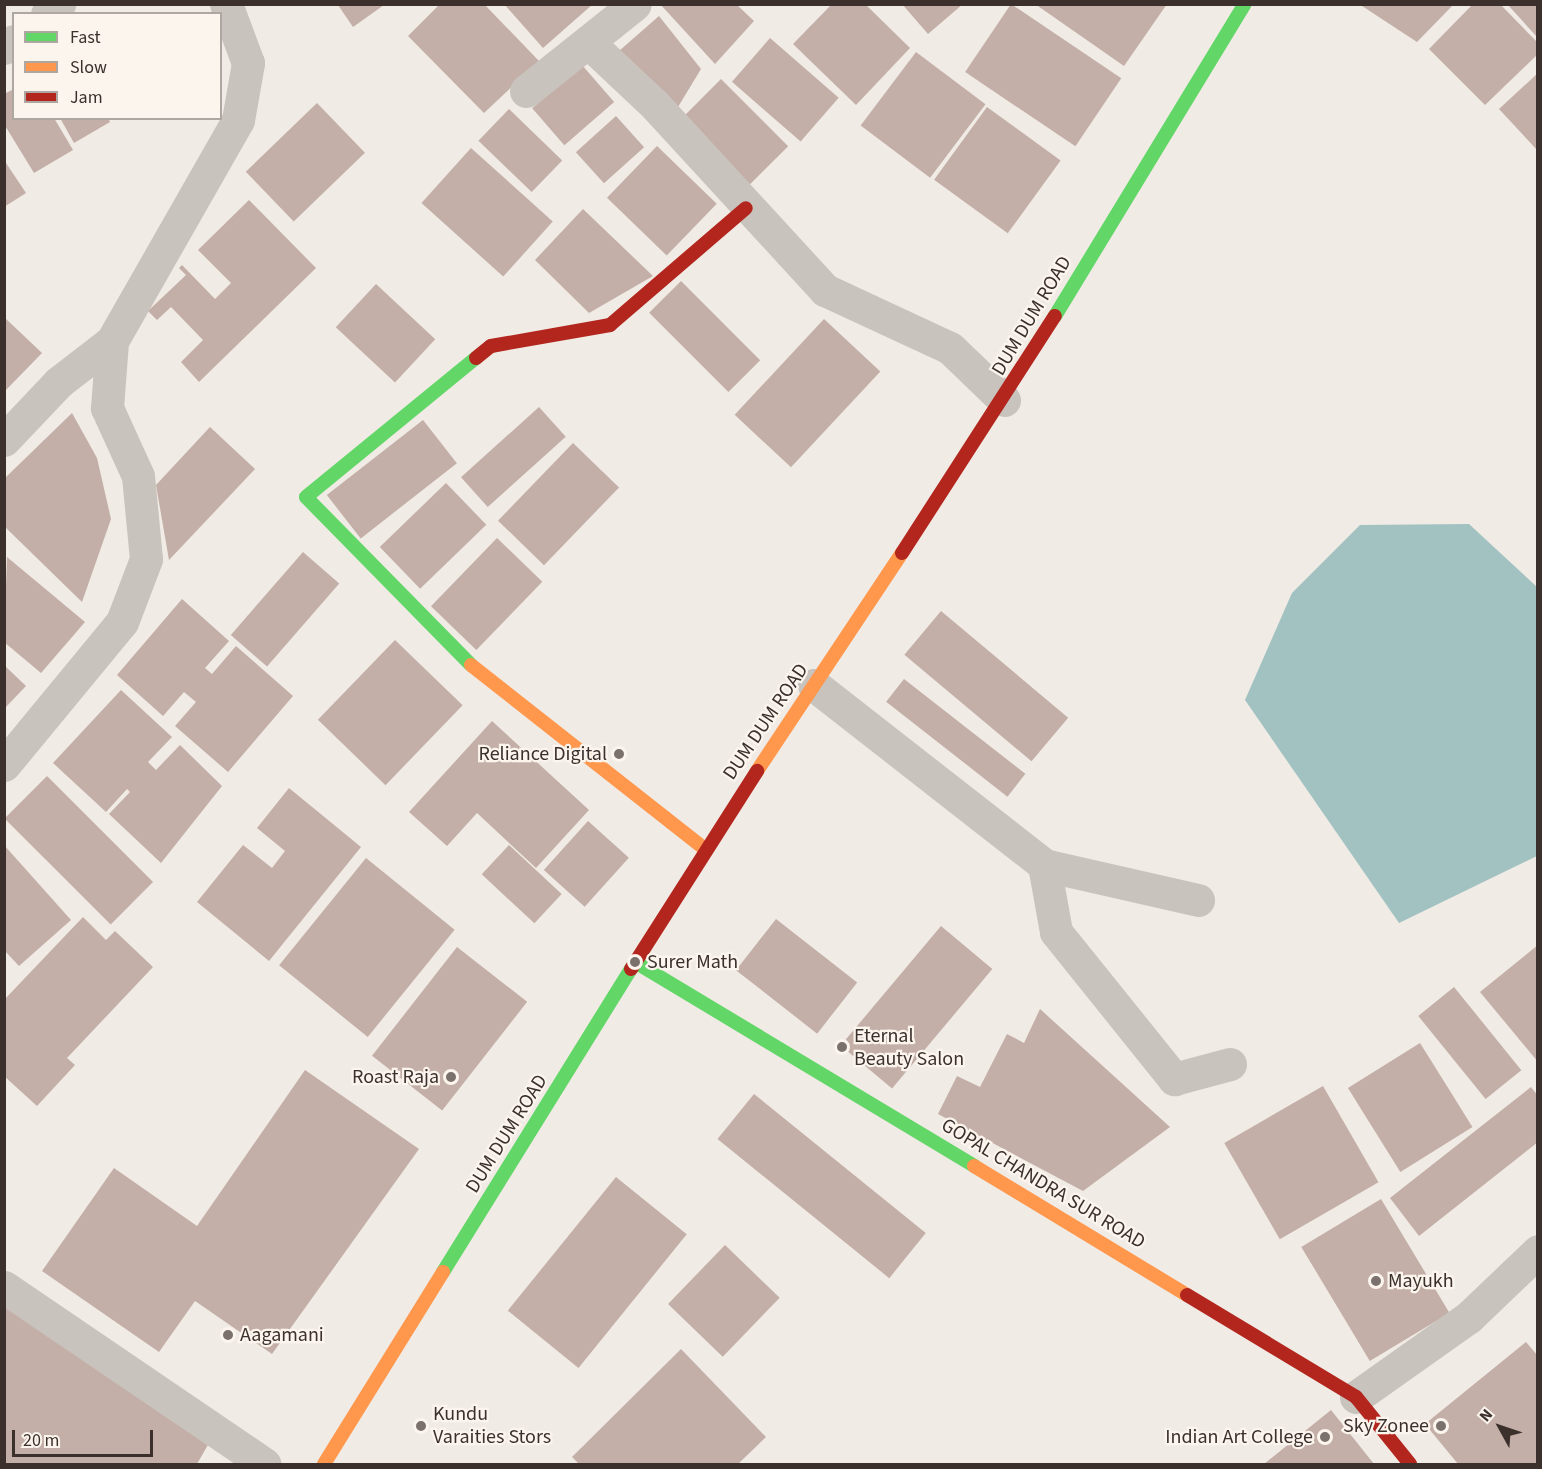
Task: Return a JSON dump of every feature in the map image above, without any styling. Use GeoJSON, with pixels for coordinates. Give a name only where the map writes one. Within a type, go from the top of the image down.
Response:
{"type":"FeatureCollection","features":[{"type":"Feature","properties":{"kind":"street"},"geometry":{"type":"LineString","coordinates":[[4,440],[59,382],[112,341],[238,120],[248,63],[226,4]]}},
{"type":"Feature","properties":{"kind":"street"},"geometry":{"type":"LineString","coordinates":[[526,91],[635,4]]}},
{"type":"Feature","properties":{"kind":"street","name":"DUM DUM ROAD"},"geometry":{"type":"LineString","coordinates":[[324,1464],[705,849],[1004,400],[1239,7]]}},
{"type":"Feature","properties":{"kind":"street"},"geometry":{"type":"LineString","coordinates":[[589,43],[654,104],[746,208],[825,290],[950,348],[1004,400]]}},
{"type":"Feature","properties":{"kind":"street"},"geometry":{"type":"LineString","coordinates":[[705,849],[479,673],[306,497],[491,346],[610,325],[746,208]]}},
{"type":"Feature","properties":{"kind":"street"},"geometry":{"type":"LineString","coordinates":[[4,765],[122,622],[146,559],[138,476],[107,408],[112,341]]}},
{"type":"Feature","properties":{"kind":"street"},"geometry":{"type":"LineString","coordinates":[[814,685],[1044,865],[1198,900]]}},
{"type":"Feature","properties":{"kind":"street"},"geometry":{"type":"LineString","coordinates":[[1044,865],[1056,932],[1174,1079],[1230,1064]]}},
{"type":"Feature","properties":{"kind":"street","name":"GOPAL CHANDRA SUR ROAD"},"geometry":{"type":"LineString","coordinates":[[635,962],[1356,1397],[1410,1464]]}},
{"type":"Feature","properties":{"kind":"street"},"geometry":{"type":"LineString","coordinates":[[1356,1397],[1469,1317],[1538,1251]]}},
{"type":"Feature","properties":{"kind":"street"},"geometry":{"type":"LineString","coordinates":[[4,1287],[264,1464]]}},
{"type":"Feature","properties":{"kind":"water"},"geometry":{"type":"Polygon","coordinates":[[[1469,524],[1537,587],[1537,856],[1399,923],[1245,700],[1292,593],[1360,525],[1469,524]]]}},
{"type":"Feature","properties":{"kind":"building"},"geometry":{"type":"Polygon","coordinates":[[[440,4],[484,4],[539,61],[484,113],[408,36],[440,4]]]}},
{"type":"Feature","properties":{"kind":"building"},"geometry":{"type":"Polygon","coordinates":[[[504,4],[593,4],[543,48],[504,4]]]}},
{"type":"Feature","properties":{"kind":"building"},"geometry":{"type":"Polygon","coordinates":[[[660,4],[736,4],[754,21],[715,64],[660,4]]]}},
{"type":"Feature","properties":{"kind":"building"},"geometry":{"type":"Polygon","coordinates":[[[832,4],[865,4],[910,48],[856,105],[793,44],[832,4]]]}},
{"type":"Feature","properties":{"kind":"building"},"geometry":{"type":"Polygon","coordinates":[[[902,4],[963,4],[928,34],[902,4]]]}},
{"type":"Feature","properties":{"kind":"building"},"geometry":{"type":"Polygon","coordinates":[[[1011,4],[1121,78],[1075,146],[965,72],[1011,4]]]}},
{"type":"Feature","properties":{"kind":"building"},"geometry":{"type":"Polygon","coordinates":[[[1035,4],[1167,4],[1124,66],[1035,4]]]}},
{"type":"Feature","properties":{"kind":"building"},"geometry":{"type":"Polygon","coordinates":[[[1359,4],[1454,4],[1417,42],[1359,4]]]}},
{"type":"Feature","properties":{"kind":"building"},"geometry":{"type":"Polygon","coordinates":[[[1473,4],[1500,4],[1538,43],[1538,54],[1485,105],[1429,49],[1473,4]]]}},
{"type":"Feature","properties":{"kind":"building"},"geometry":{"type":"Polygon","coordinates":[[[1507,4],[1538,4],[1538,38],[1507,4]]]}},
{"type":"Feature","properties":{"kind":"building"},"geometry":{"type":"Polygon","coordinates":[[[338,5],[384,5],[353,27],[338,5]]]}},
{"type":"Feature","properties":{"kind":"building"},"geometry":{"type":"Polygon","coordinates":[[[659,16],[701,69],[678,107],[619,51],[659,16]]]}},
{"type":"Feature","properties":{"kind":"building"},"geometry":{"type":"Polygon","coordinates":[[[770,38],[839,98],[801,141],[732,82],[770,38]]]}},
{"type":"Feature","properties":{"kind":"building"},"geometry":{"type":"Polygon","coordinates":[[[916,52],[985,104],[930,178],[861,125],[916,52]]]}},
{"type":"Feature","properties":{"kind":"building"},"geometry":{"type":"Polygon","coordinates":[[[582,65],[614,102],[564,145],[532,108],[582,65]]]}},
{"type":"Feature","properties":{"kind":"building"},"geometry":{"type":"Polygon","coordinates":[[[1538,73],[1538,151],[1499,109],[1538,73]]]}},
{"type":"Feature","properties":{"kind":"building"},"geometry":{"type":"Polygon","coordinates":[[[721,79],[788,146],[750,184],[683,117],[721,79]]]}},
{"type":"Feature","properties":{"kind":"building"},"geometry":{"type":"Polygon","coordinates":[[[12,90],[12,120],[55,120],[73,150],[34,173],[4,124],[4,94],[12,90]]]}},
{"type":"Feature","properties":{"kind":"building"},"geometry":{"type":"Polygon","coordinates":[[[317,103],[365,153],[294,221],[246,172],[317,103]]]}},
{"type":"Feature","properties":{"kind":"building"},"geometry":{"type":"Polygon","coordinates":[[[987,107],[1061,160],[1008,233],[934,180],[987,107]]]}},
{"type":"Feature","properties":{"kind":"building"},"geometry":{"type":"Polygon","coordinates":[[[509,109],[562,160],[532,192],[478,141],[509,109]]]}},
{"type":"Feature","properties":{"kind":"building"},"geometry":{"type":"Polygon","coordinates":[[[616,116],[644,147],[604,183],[576,152],[616,116]]]}},
{"type":"Feature","properties":{"kind":"building"},"geometry":{"type":"Polygon","coordinates":[[[61,120],[109,120],[110,122],[74,143],[61,120]]]}},
{"type":"Feature","properties":{"kind":"building"},"geometry":{"type":"Polygon","coordinates":[[[657,146],[717,204],[667,255],[607,198],[657,146]]]}},
{"type":"Feature","properties":{"kind":"building"},"geometry":{"type":"Polygon","coordinates":[[[471,148],[553,222],[503,277],[421,203],[471,148]]]}},
{"type":"Feature","properties":{"kind":"building"},"geometry":{"type":"Polygon","coordinates":[[[4,160],[26,193],[4,207],[4,160]]]}},
{"type":"Feature","properties":{"kind":"building"},"geometry":{"type":"Polygon","coordinates":[[[249,200],[316,268],[199,382],[181,362],[203,340],[171,307],[157,320],[148,311],[186,275],[179,268],[182,265],[215,299],[231,283],[198,250],[249,200]]]}},
{"type":"Feature","properties":{"kind":"building"},"geometry":{"type":"Polygon","coordinates":[[[583,209],[653,276],[589,313],[535,260],[583,209]]]}},
{"type":"Feature","properties":{"kind":"building"},"geometry":{"type":"Polygon","coordinates":[[[681,281],[760,360],[728,392],[649,313],[681,281]]]}},
{"type":"Feature","properties":{"kind":"building"},"geometry":{"type":"Polygon","coordinates":[[[376,284],[435,339],[395,382],[336,327],[376,284]]]}},
{"type":"Feature","properties":{"kind":"building"},"geometry":{"type":"Polygon","coordinates":[[[4,317],[42,353],[4,392],[4,317]]]}},
{"type":"Feature","properties":{"kind":"building"},"geometry":{"type":"Polygon","coordinates":[[[824,319],[880,372],[791,467],[735,415],[824,319]]]}},
{"type":"Feature","properties":{"kind":"building"},"geometry":{"type":"Polygon","coordinates":[[[539,407],[566,437],[488,507],[461,477],[539,407]]]}},
{"type":"Feature","properties":{"kind":"building"},"geometry":{"type":"Polygon","coordinates":[[[72,413],[97,458],[111,519],[82,602],[4,526],[4,479],[72,413]]]}},
{"type":"Feature","properties":{"kind":"building"},"geometry":{"type":"Polygon","coordinates":[[[423,420],[457,463],[361,538],[327,495],[423,420]]]}},
{"type":"Feature","properties":{"kind":"building"},"geometry":{"type":"Polygon","coordinates":[[[210,427],[255,469],[169,560],[156,485],[210,427]]]}},
{"type":"Feature","properties":{"kind":"building"},"geometry":{"type":"Polygon","coordinates":[[[573,443],[619,487],[544,565],[498,521],[573,443]]]}},
{"type":"Feature","properties":{"kind":"building"},"geometry":{"type":"Polygon","coordinates":[[[446,483],[486,525],[420,589],[380,547],[446,483]]]}},
{"type":"Feature","properties":{"kind":"building"},"geometry":{"type":"Polygon","coordinates":[[[497,538],[542,582],[476,650],[431,606],[497,538]]]}},
{"type":"Feature","properties":{"kind":"building"},"geometry":{"type":"Polygon","coordinates":[[[303,552],[339,583],[267,667],[231,635],[303,552]]]}},
{"type":"Feature","properties":{"kind":"building"},"geometry":{"type":"Polygon","coordinates":[[[7,557],[85,622],[41,673],[4,642],[7,557]]]}},
{"type":"Feature","properties":{"kind":"building"},"geometry":{"type":"Polygon","coordinates":[[[182,599],[229,641],[205,668],[212,674],[236,646],[293,696],[228,772],[175,726],[196,702],[184,692],[163,716],[117,675],[182,599]]]}},
{"type":"Feature","properties":{"kind":"building"},"geometry":{"type":"Polygon","coordinates":[[[941,611],[1068,718],[1032,761],[904,655],[941,611]]]}},
{"type":"Feature","properties":{"kind":"building"},"geometry":{"type":"Polygon","coordinates":[[[395,640],[463,705],[386,785],[318,720],[395,640]]]}},
{"type":"Feature","properties":{"kind":"building"},"geometry":{"type":"Polygon","coordinates":[[[4,665],[26,686],[4,709],[4,665]]]}},
{"type":"Feature","properties":{"kind":"building"},"geometry":{"type":"Polygon","coordinates":[[[904,679],[1025,774],[1007,797],[886,702],[904,679]]]}},
{"type":"Feature","properties":{"kind":"building"},"geometry":{"type":"Polygon","coordinates":[[[121,690],[172,737],[148,762],[156,770],[180,745],[222,786],[161,863],[109,814],[130,792],[127,789],[106,812],[53,763],[121,690]]]}},
{"type":"Feature","properties":{"kind":"building"},"geometry":{"type":"Polygon","coordinates":[[[492,721],[589,810],[536,868],[477,813],[447,846],[409,812],[492,721]]]}},
{"type":"Feature","properties":{"kind":"building"},"geometry":{"type":"Polygon","coordinates":[[[47,776],[153,882],[111,924],[5,818],[47,776]]]}},
{"type":"Feature","properties":{"kind":"building"},"geometry":{"type":"Polygon","coordinates":[[[289,788],[361,847],[269,961],[197,902],[243,845],[272,868],[285,851],[257,828],[289,788]]]}},
{"type":"Feature","properties":{"kind":"building"},"geometry":{"type":"Polygon","coordinates":[[[588,821],[629,858],[585,907],[544,870],[588,821]]]}},
{"type":"Feature","properties":{"kind":"building"},"geometry":{"type":"Polygon","coordinates":[[[4,845],[71,920],[19,966],[4,950],[4,845]]]}},
{"type":"Feature","properties":{"kind":"building"},"geometry":{"type":"Polygon","coordinates":[[[509,845],[562,894],[534,923],[482,874],[509,845]]]}},
{"type":"Feature","properties":{"kind":"building"},"geometry":{"type":"Polygon","coordinates":[[[366,858],[455,930],[368,1037],[279,965],[366,858]]]}},
{"type":"Feature","properties":{"kind":"building"},"geometry":{"type":"Polygon","coordinates":[[[83,917],[106,940],[115,931],[153,967],[67,1058],[75,1065],[37,1106],[4,1076],[4,1000],[83,917]]]}},
{"type":"Feature","properties":{"kind":"building"},"geometry":{"type":"Polygon","coordinates":[[[776,919],[857,982],[817,1034],[736,970],[776,919]]]}},
{"type":"Feature","properties":{"kind":"building"},"geometry":{"type":"Polygon","coordinates":[[[941,926],[992,969],[892,1089],[841,1046],[941,926]]]}},
{"type":"Feature","properties":{"kind":"building"},"geometry":{"type":"Polygon","coordinates":[[[1538,945],[1538,1062],[1480,992],[1538,945]]]}},
{"type":"Feature","properties":{"kind":"building"},"geometry":{"type":"Polygon","coordinates":[[[457,947],[527,1002],[442,1111],[372,1056],[457,947]]]}},
{"type":"Feature","properties":{"kind":"building"},"geometry":{"type":"Polygon","coordinates":[[[1454,987],[1521,1070],[1486,1099],[1418,1016],[1454,987]]]}},
{"type":"Feature","properties":{"kind":"building"},"geometry":{"type":"Polygon","coordinates":[[[1040,1009],[1170,1127],[1083,1191],[938,1114],[957,1076],[980,1087],[1007,1034],[1024,1043],[1040,1009]]]}},
{"type":"Feature","properties":{"kind":"building"},"geometry":{"type":"Polygon","coordinates":[[[1420,1043],[1472,1127],[1400,1172],[1348,1088],[1420,1043]]]}},
{"type":"Feature","properties":{"kind":"building"},"geometry":{"type":"Polygon","coordinates":[[[305,1070],[419,1149],[272,1354],[195,1301],[159,1352],[42,1271],[114,1168],[197,1226],[305,1070]]]}},
{"type":"Feature","properties":{"kind":"building"},"geometry":{"type":"Polygon","coordinates":[[[1323,1086],[1378,1182],[1280,1239],[1224,1143],[1323,1086]]]}},
{"type":"Feature","properties":{"kind":"building"},"geometry":{"type":"Polygon","coordinates":[[[1531,1087],[1538,1096],[1538,1142],[1419,1236],[1390,1198],[1531,1087]]]}},
{"type":"Feature","properties":{"kind":"building"},"geometry":{"type":"Polygon","coordinates":[[[754,1094],[926,1233],[889,1278],[717,1139],[754,1094]]]}},
{"type":"Feature","properties":{"kind":"building"},"geometry":{"type":"Polygon","coordinates":[[[616,1177],[687,1234],[578,1368],[508,1311],[616,1177]]]}},
{"type":"Feature","properties":{"kind":"building","name":"Mayukh"},"geometry":{"type":"Polygon","coordinates":[[[1381,1199],[1450,1313],[1370,1361],[1301,1247],[1381,1199]]]}},
{"type":"Feature","properties":{"kind":"building"},"geometry":{"type":"Polygon","coordinates":[[[725,1245],[780,1298],[723,1357],[668,1304],[725,1245]]]}},
{"type":"Feature","properties":{"kind":"building"},"geometry":{"type":"Polygon","coordinates":[[[4,1306],[209,1443],[197,1464],[4,1464],[4,1306]]]}},
{"type":"Feature","properties":{"kind":"building"},"geometry":{"type":"Polygon","coordinates":[[[1526,1342],[1538,1356],[1538,1464],[1458,1464],[1425,1424],[1526,1342]]]}},
{"type":"Feature","properties":{"kind":"building"},"geometry":{"type":"Polygon","coordinates":[[[681,1349],[766,1437],[738,1464],[579,1464],[572,1457],[681,1349]]]}},
{"type":"Feature","properties":{"kind":"building","name":"Indian Art College"},"geometry":{"type":"Polygon","coordinates":[[[1331,1410],[1374,1464],[1264,1464],[1331,1410]]]}},
{"type":"Feature","properties":{"kind":"traffic: fast"},"geometry":{"type":"LineString","coordinates":[[1055,316],[1245,4]]}},
{"type":"Feature","properties":{"kind":"traffic: fast"},"geometry":{"type":"LineString","coordinates":[[471,665],[306,497],[476,358]]}},
{"type":"Feature","properties":{"kind":"traffic: fast"},"geometry":{"type":"LineString","coordinates":[[635,962],[974,1166]]}},
{"type":"Feature","properties":{"kind":"traffic: fast"},"geometry":{"type":"LineString","coordinates":[[443,1272],[631,969]]}},
{"type":"Feature","properties":{"kind":"traffic: slow"},"geometry":{"type":"LineString","coordinates":[[757,771],[902,553]]}},
{"type":"Feature","properties":{"kind":"traffic: slow"},"geometry":{"type":"LineString","coordinates":[[471,665],[705,849]]}},
{"type":"Feature","properties":{"kind":"traffic: slow"},"geometry":{"type":"LineString","coordinates":[[974,1166],[1187,1295]]}},
{"type":"Feature","properties":{"kind":"traffic: slow"},"geometry":{"type":"LineString","coordinates":[[324,1464],[443,1272]]}},
{"type":"Feature","properties":{"kind":"traffic: jam"},"geometry":{"type":"LineString","coordinates":[[476,358],[491,346],[610,325],[746,208]]}},
{"type":"Feature","properties":{"kind":"traffic: jam"},"geometry":{"type":"LineString","coordinates":[[902,553],[1055,316]]}},
{"type":"Feature","properties":{"kind":"traffic: jam"},"geometry":{"type":"LineString","coordinates":[[631,969],[757,771]]}},
{"type":"Feature","properties":{"kind":"traffic: jam"},"geometry":{"type":"LineString","coordinates":[[1187,1295],[1356,1397],[1410,1464]]}},
{"type":"Feature","properties":{"kind":"place","name":"Reliance Digital"},"geometry":{"type":"Point","coordinates":[619,754]}},
{"type":"Feature","properties":{"kind":"place","name":"Surer Math"},"geometry":{"type":"Point","coordinates":[635,962]}},
{"type":"Feature","properties":{"kind":"place","name":"Eternal Beauty Salon"},"geometry":{"type":"Point","coordinates":[842,1047]}},
{"type":"Feature","properties":{"kind":"place","name":"Roast Raja"},"geometry":{"type":"Point","coordinates":[451,1077]}},
{"type":"Feature","properties":{"kind":"place","name":"Mayukh"},"geometry":{"type":"Point","coordinates":[1376,1281]}},
{"type":"Feature","properties":{"kind":"place","name":"Aagamani"},"geometry":{"type":"Point","coordinates":[228,1335]}},
{"type":"Feature","properties":{"kind":"place","name":"Kundu Varaities Stors"},"geometry":{"type":"Point","coordinates":[421,1426]}},
{"type":"Feature","properties":{"kind":"place","name":"Sky Zonee"},"geometry":{"type":"Point","coordinates":[1441,1426]}},
{"type":"Feature","properties":{"kind":"place","name":"Indian Art College"},"geometry":{"type":"Point","coordinates":[1325,1437]}}]}
